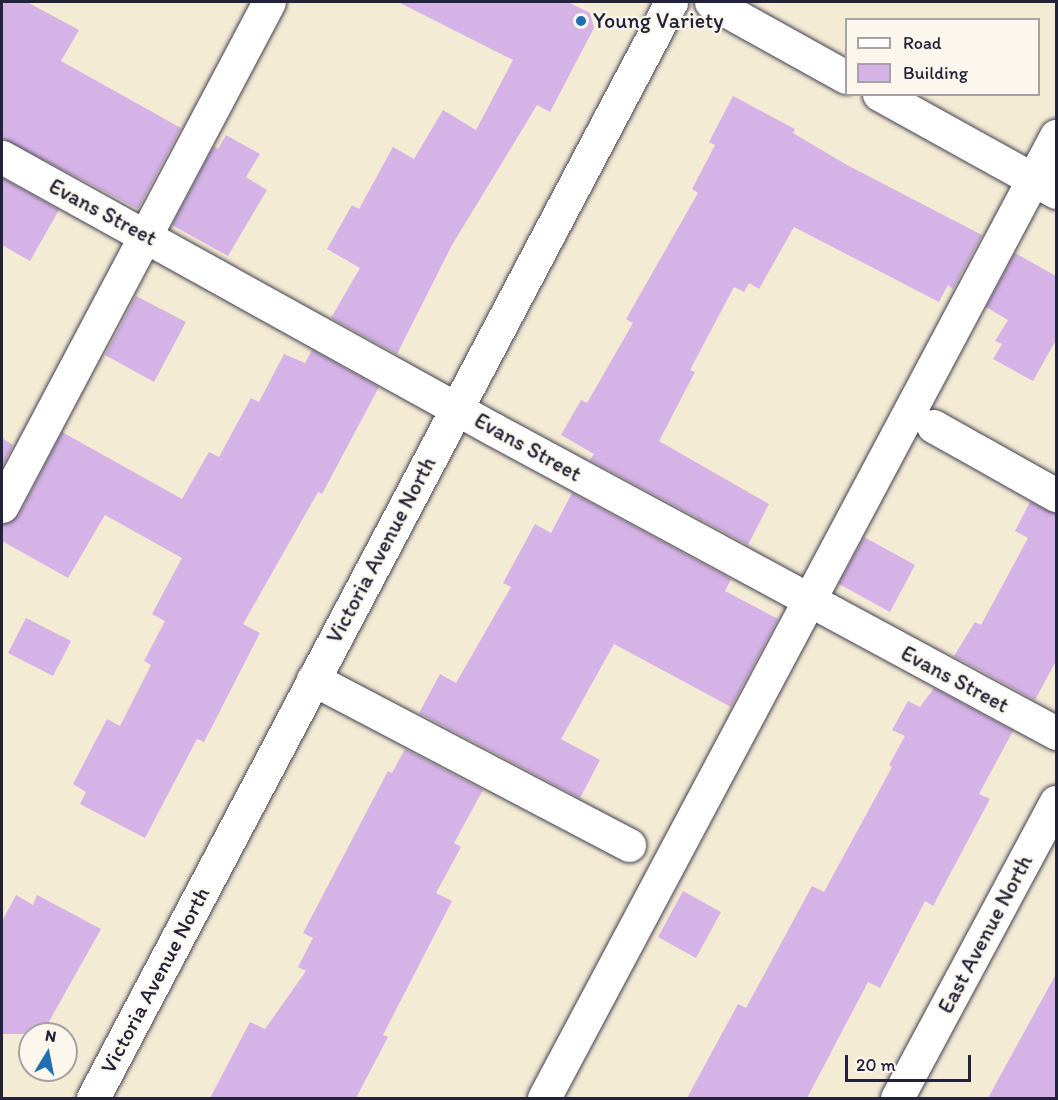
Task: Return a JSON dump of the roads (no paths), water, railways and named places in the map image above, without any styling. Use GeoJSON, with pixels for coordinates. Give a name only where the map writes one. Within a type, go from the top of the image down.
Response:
{"type":"FeatureCollection","features":[{"type":"Feature","properties":{"kind":"main road"},"geometry":{"type":"LineString","coordinates":[[2,506],[269,2]]}},
{"type":"Feature","properties":{"kind":"main road","name":"Victoria Avenue North"},"geometry":{"type":"LineString","coordinates":[[93,1098],[671,2]]}},
{"type":"Feature","properties":{"kind":"main road"},"geometry":{"type":"LineString","coordinates":[[711,2],[845,75]]}},
{"type":"Feature","properties":{"kind":"main road"},"geometry":{"type":"LineString","coordinates":[[883,96],[1045,185]]}},
{"type":"Feature","properties":{"kind":"main road"},"geometry":{"type":"LineString","coordinates":[[544,1098],[811,602],[902,420],[969,304],[1045,185],[1056,136]]}},
{"type":"Feature","properties":{"kind":"main road","name":"Evans Street"},"geometry":{"type":"LineString","coordinates":[[2,158],[811,602],[1056,733]]}},
{"type":"Feature","properties":{"kind":"main road"},"geometry":{"type":"LineString","coordinates":[[933,426],[1056,495]]}},
{"type":"Feature","properties":{"kind":"main road"},"geometry":{"type":"LineString","coordinates":[[313,679],[629,845]]}},
{"type":"Feature","properties":{"kind":"main road","name":"East Avenue North"},"geometry":{"type":"LineString","coordinates":[[897,1098],[1056,802]]}},
{"type":"Feature","properties":{"kind":"place","name":"Young Variety"},"geometry":{"type":"Point","coordinates":[581,21]}}]}
